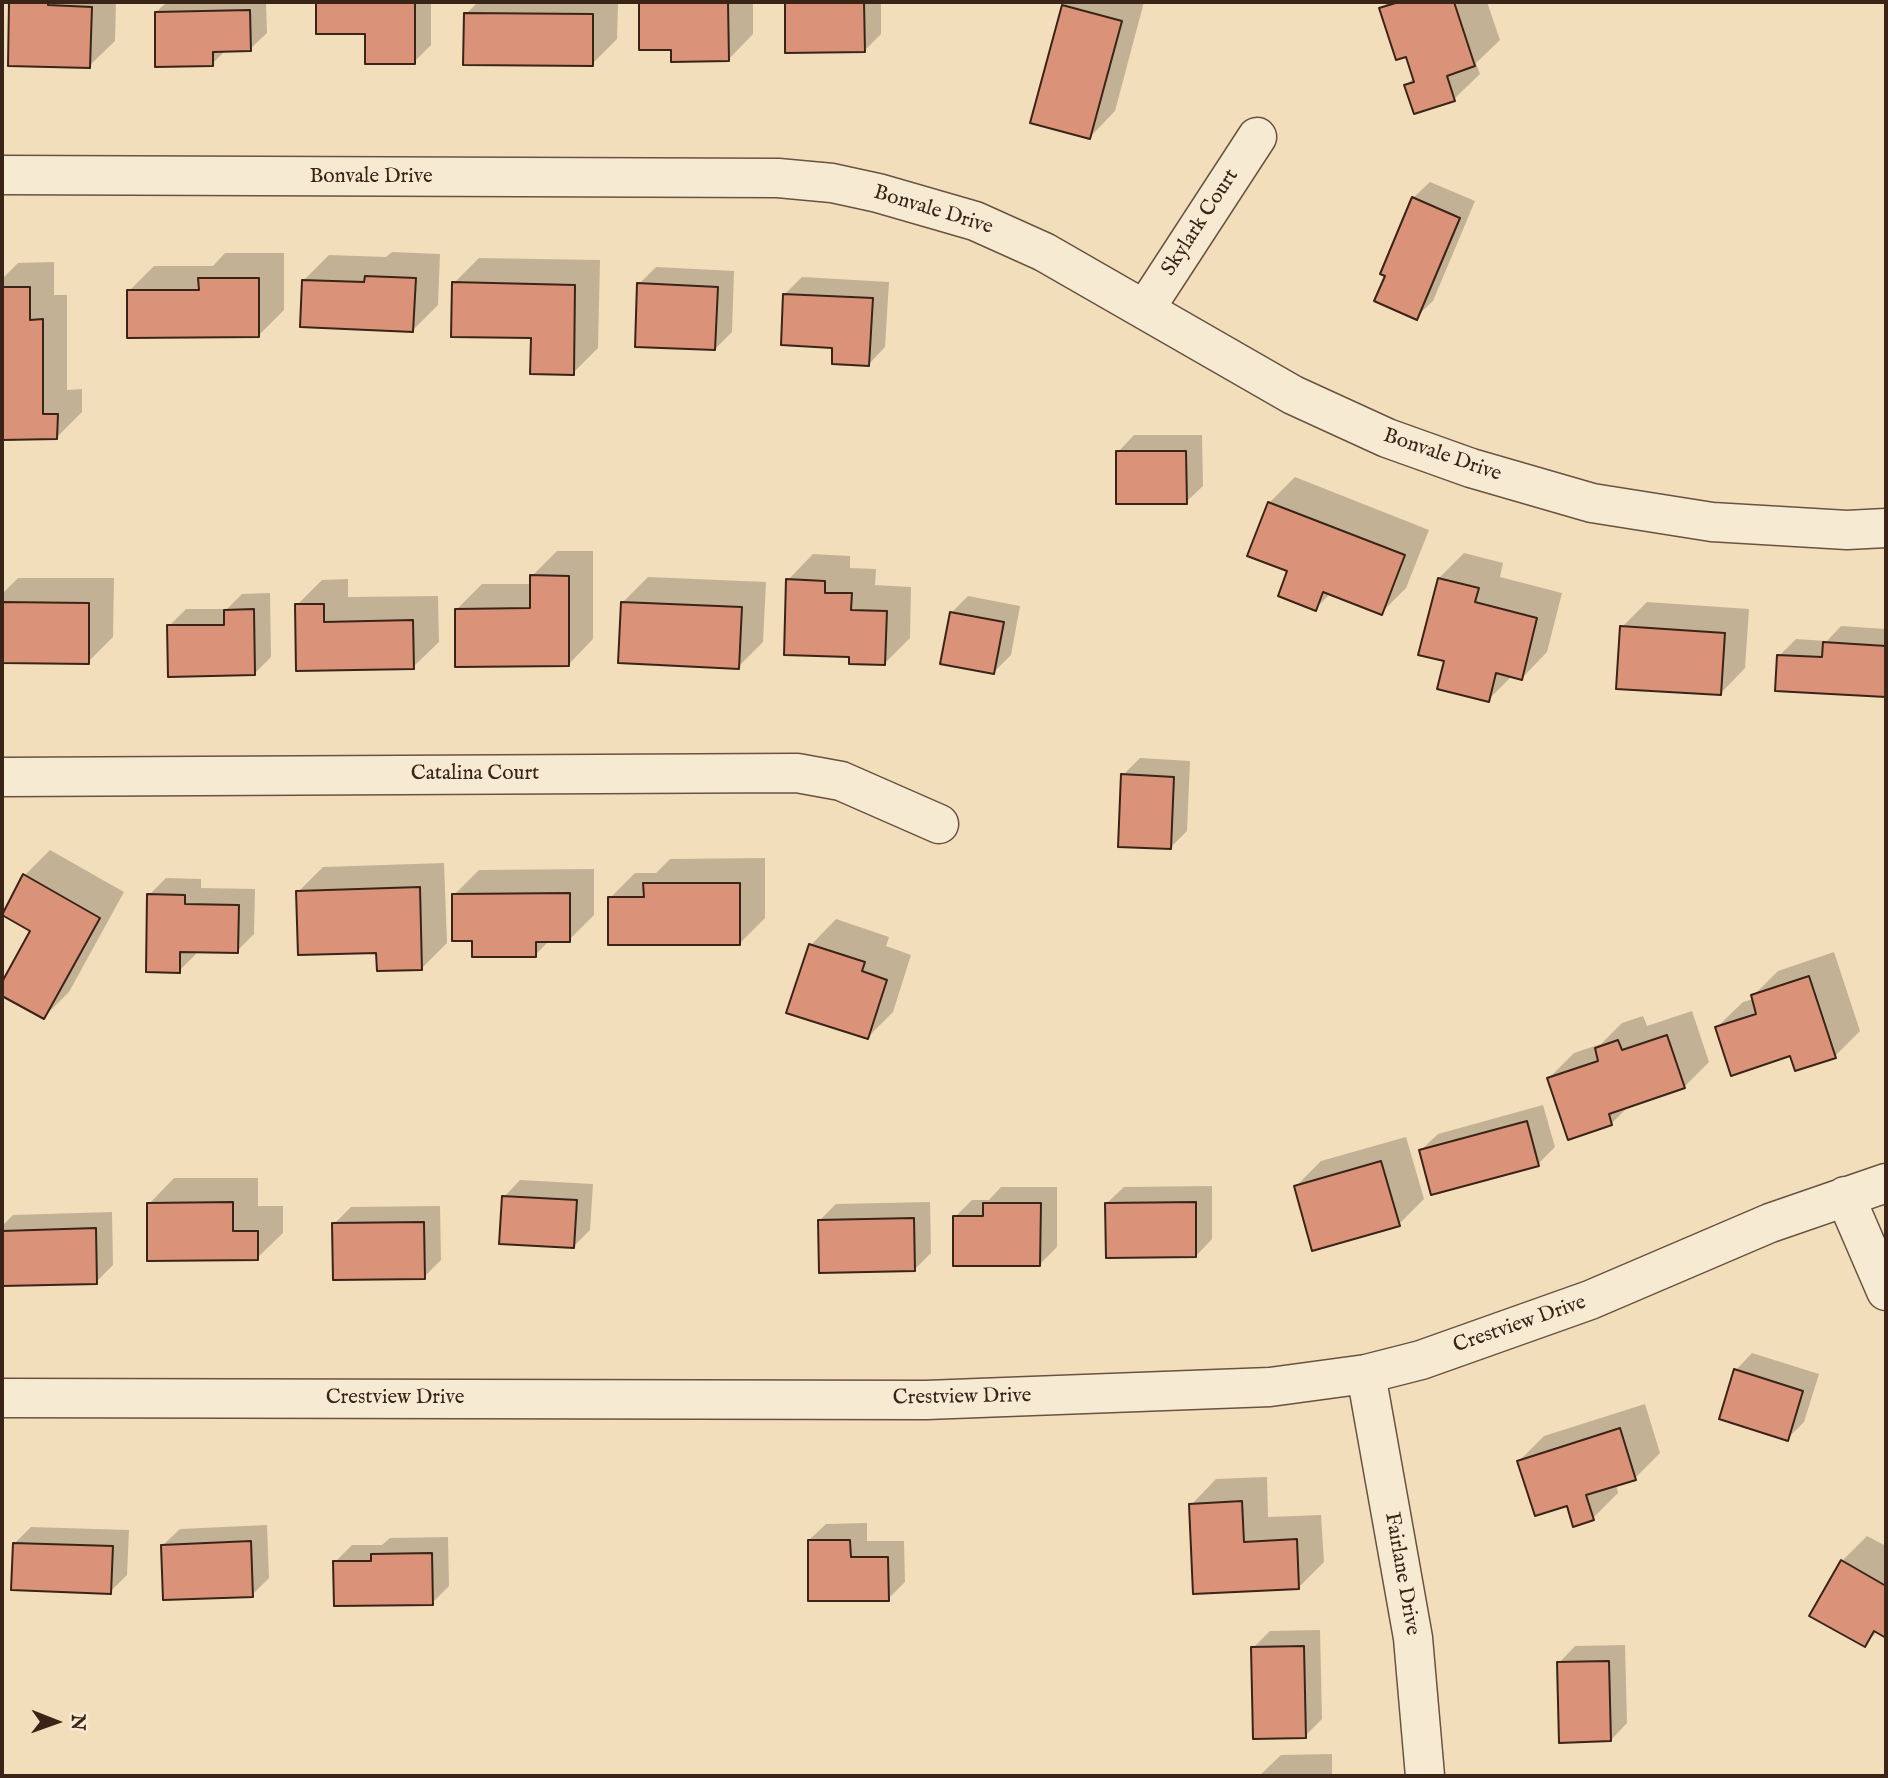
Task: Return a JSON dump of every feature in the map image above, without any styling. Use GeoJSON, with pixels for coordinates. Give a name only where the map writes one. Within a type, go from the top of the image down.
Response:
{"type":"FeatureCollection","features":[{"type":"Feature","properties":{"kind":"street","name":"Skylark Court"},"geometry":{"type":"LineString","coordinates":[[1145,309],[1256,136]]}},
{"type":"Feature","properties":{"kind":"street","name":"Bonvale Drive"},"geometry":{"type":"LineString","coordinates":[[2,175],[778,178],[832,183],[878,192],[975,221],[1044,252],[1293,395],[1387,438],[1550,492],[1592,503],[1712,522],[1847,530],[1886,528]]}},
{"type":"Feature","properties":{"kind":"street","name":"Catalina Court"},"geometry":{"type":"LineString","coordinates":[[2,777],[797,774],[841,781],[939,824]]}},
{"type":"Feature","properties":{"kind":"street","name":"Crestview Drive"},"geometry":{"type":"LineString","coordinates":[[2,1398],[926,1400],[1270,1387],[1366,1374],[1421,1360],[1590,1300],[1770,1223],[1886,1183]]}},
{"type":"Feature","properties":{"kind":"street"},"geometry":{"type":"LineString","coordinates":[[1845,1196],[1886,1291]]}},
{"type":"Feature","properties":{"kind":"street","name":"Fairlane Drive"},"geometry":{"type":"LineString","coordinates":[[1366,1374],[1413,1638],[1425,1776]]}},
{"type":"Feature","properties":{"kind":"building"},"geometry":{"type":"Polygon","coordinates":[[[9,2],[48,2],[48,5],[92,7],[90,68],[8,66],[9,2]]]}},
{"type":"Feature","properties":{"kind":"building"},"geometry":{"type":"Polygon","coordinates":[[[316,2],[415,2],[415,64],[365,64],[365,34],[316,34],[316,2]]]}},
{"type":"Feature","properties":{"kind":"building"},"geometry":{"type":"Polygon","coordinates":[[[639,2],[728,2],[729,61],[671,62],[671,50],[639,50],[639,2]]]}},
{"type":"Feature","properties":{"kind":"building"},"geometry":{"type":"Polygon","coordinates":[[[785,2],[864,2],[865,52],[785,53],[785,2]]]}},
{"type":"Feature","properties":{"kind":"building"},"geometry":{"type":"Polygon","coordinates":[[[1399,2],[1454,2],[1475,66],[1447,76],[1455,101],[1414,114],[1404,85],[1414,82],[1406,57],[1396,60],[1379,8],[1399,2]]]}},
{"type":"Feature","properties":{"kind":"building"},"geometry":{"type":"Polygon","coordinates":[[[1062,5],[1122,21],[1090,139],[1030,123],[1062,5]]]}},
{"type":"Feature","properties":{"kind":"building"},"geometry":{"type":"Polygon","coordinates":[[[250,10],[251,51],[213,52],[213,66],[155,67],[155,12],[250,10]]]}},
{"type":"Feature","properties":{"kind":"building"},"geometry":{"type":"Polygon","coordinates":[[[464,13],[593,14],[593,66],[463,65],[464,13]]]}},
{"type":"Feature","properties":{"kind":"building"},"geometry":{"type":"Polygon","coordinates":[[[1412,197],[1460,218],[1417,320],[1374,301],[1385,276],[1380,274],[1412,197]]]}},
{"type":"Feature","properties":{"kind":"building"},"geometry":{"type":"Polygon","coordinates":[[[365,276],[416,278],[413,332],[300,327],[302,280],[364,282],[365,276]]]}},
{"type":"Feature","properties":{"kind":"building"},"geometry":{"type":"Polygon","coordinates":[[[198,278],[259,278],[259,337],[127,338],[127,290],[199,290],[198,278]]]}},
{"type":"Feature","properties":{"kind":"building"},"geometry":{"type":"Polygon","coordinates":[[[452,282],[575,285],[574,375],[530,374],[531,338],[451,337],[452,282]]]}},
{"type":"Feature","properties":{"kind":"building"},"geometry":{"type":"Polygon","coordinates":[[[637,283],[718,287],[715,350],[635,347],[637,283]]]}},
{"type":"Feature","properties":{"kind":"building"},"geometry":{"type":"Polygon","coordinates":[[[2,287],[30,287],[30,320],[43,319],[43,414],[58,414],[57,439],[2,440],[2,287]]]}},
{"type":"Feature","properties":{"kind":"building"},"geometry":{"type":"Polygon","coordinates":[[[783,294],[873,298],[869,366],[832,364],[832,348],[781,345],[783,294]]]}},
{"type":"Feature","properties":{"kind":"building"},"geometry":{"type":"Polygon","coordinates":[[[1116,451],[1186,451],[1187,504],[1116,504],[1116,451]]]}},
{"type":"Feature","properties":{"kind":"building"},"geometry":{"type":"Polygon","coordinates":[[[1268,502],[1405,555],[1382,615],[1323,592],[1316,611],[1278,596],[1287,571],[1247,556],[1268,502]]]}},
{"type":"Feature","properties":{"kind":"building"},"geometry":{"type":"Polygon","coordinates":[[[530,575],[569,576],[569,666],[455,667],[455,609],[530,608],[530,575]]]}},
{"type":"Feature","properties":{"kind":"building"},"geometry":{"type":"Polygon","coordinates":[[[1438,578],[1479,588],[1475,602],[1537,618],[1522,680],[1496,673],[1489,702],[1437,689],[1444,661],[1418,655],[1438,578]]]}},
{"type":"Feature","properties":{"kind":"building"},"geometry":{"type":"Polygon","coordinates":[[[786,579],[825,581],[825,593],[852,593],[851,610],[887,611],[885,665],[849,664],[849,657],[784,655],[786,579]]]}},
{"type":"Feature","properties":{"kind":"building"},"geometry":{"type":"Polygon","coordinates":[[[2,602],[89,603],[89,664],[2,663],[2,602]]]}},
{"type":"Feature","properties":{"kind":"building"},"geometry":{"type":"Polygon","coordinates":[[[621,602],[742,607],[739,669],[618,663],[621,602]]]}},
{"type":"Feature","properties":{"kind":"building"},"geometry":{"type":"Polygon","coordinates":[[[295,604],[324,604],[324,622],[413,620],[414,669],[296,671],[295,604]]]}},
{"type":"Feature","properties":{"kind":"building"},"geometry":{"type":"Polygon","coordinates":[[[254,609],[255,675],[168,677],[167,625],[224,625],[224,610],[254,609]]]}},
{"type":"Feature","properties":{"kind":"building"},"geometry":{"type":"Polygon","coordinates":[[[950,612],[1004,622],[994,674],[940,664],[950,612]]]}},
{"type":"Feature","properties":{"kind":"building"},"geometry":{"type":"Polygon","coordinates":[[[1620,626],[1725,633],[1721,695],[1616,689],[1620,626]]]}},
{"type":"Feature","properties":{"kind":"building"},"geometry":{"type":"Polygon","coordinates":[[[1823,642],[1886,646],[1886,697],[1775,691],[1777,655],[1822,657],[1823,642]]]}},
{"type":"Feature","properties":{"kind":"building"},"geometry":{"type":"Polygon","coordinates":[[[1121,774],[1174,777],[1171,849],[1118,847],[1121,774]]]}},
{"type":"Feature","properties":{"kind":"building"},"geometry":{"type":"Polygon","coordinates":[[[23,874],[100,918],[44,1019],[2,996],[2,982],[30,931],[2,915],[23,874]]]}},
{"type":"Feature","properties":{"kind":"building"},"geometry":{"type":"Polygon","coordinates":[[[643,883],[740,883],[740,945],[608,945],[608,897],[644,897],[643,883]]]}},
{"type":"Feature","properties":{"kind":"building"},"geometry":{"type":"Polygon","coordinates":[[[420,887],[422,970],[377,971],[376,953],[298,955],[296,891],[420,887]]]}},
{"type":"Feature","properties":{"kind":"building"},"geometry":{"type":"Polygon","coordinates":[[[570,893],[570,942],[536,942],[536,957],[472,957],[472,941],[452,941],[452,894],[570,893]]]}},
{"type":"Feature","properties":{"kind":"building"},"geometry":{"type":"Polygon","coordinates":[[[147,894],[185,895],[185,904],[239,905],[238,953],[180,952],[180,973],[146,972],[147,894]]]}},
{"type":"Feature","properties":{"kind":"building"},"geometry":{"type":"Polygon","coordinates":[[[809,944],[865,962],[862,971],[887,980],[868,1039],[786,1013],[809,944]]]}},
{"type":"Feature","properties":{"kind":"building"},"geometry":{"type":"Polygon","coordinates":[[[1809,976],[1836,1058],[1795,1071],[1790,1056],[1731,1076],[1715,1027],[1756,1014],[1751,995],[1809,976]]]}},
{"type":"Feature","properties":{"kind":"building"},"geometry":{"type":"Polygon","coordinates":[[[1667,1035],[1685,1088],[1609,1114],[1612,1125],[1568,1140],[1547,1078],[1598,1061],[1595,1048],[1618,1040],[1622,1050],[1667,1035]]]}},
{"type":"Feature","properties":{"kind":"building"},"geometry":{"type":"Polygon","coordinates":[[[1527,1121],[1539,1166],[1431,1195],[1419,1150],[1527,1121]]]}},
{"type":"Feature","properties":{"kind":"building"},"geometry":{"type":"Polygon","coordinates":[[[1381,1161],[1400,1226],[1312,1251],[1294,1186],[1381,1161]]]}},
{"type":"Feature","properties":{"kind":"building"},"geometry":{"type":"Polygon","coordinates":[[[502,1196],[577,1200],[574,1248],[499,1244],[502,1196]]]}},
{"type":"Feature","properties":{"kind":"building"},"geometry":{"type":"Polygon","coordinates":[[[233,1202],[233,1231],[258,1231],[258,1260],[147,1261],[147,1203],[233,1202]]]}},
{"type":"Feature","properties":{"kind":"building"},"geometry":{"type":"Polygon","coordinates":[[[1196,1202],[1196,1257],[1106,1258],[1105,1203],[1196,1202]]]}},
{"type":"Feature","properties":{"kind":"building"},"geometry":{"type":"Polygon","coordinates":[[[983,1203],[1041,1203],[1040,1266],[953,1266],[953,1216],[983,1216],[983,1203]]]}},
{"type":"Feature","properties":{"kind":"building"},"geometry":{"type":"Polygon","coordinates":[[[914,1218],[915,1271],[819,1273],[818,1220],[914,1218]]]}},
{"type":"Feature","properties":{"kind":"building"},"geometry":{"type":"Polygon","coordinates":[[[424,1222],[425,1279],[333,1280],[332,1223],[424,1222]]]}},
{"type":"Feature","properties":{"kind":"building"},"geometry":{"type":"Polygon","coordinates":[[[96,1228],[97,1284],[2,1286],[2,1231],[96,1228]]]}},
{"type":"Feature","properties":{"kind":"building"},"geometry":{"type":"Polygon","coordinates":[[[1734,1369],[1803,1391],[1788,1441],[1719,1419],[1734,1369]]]}},
{"type":"Feature","properties":{"kind":"building"},"geometry":{"type":"Polygon","coordinates":[[[1620,1428],[1636,1480],[1586,1495],[1594,1520],[1573,1527],[1567,1506],[1535,1516],[1517,1461],[1620,1428]]]}},
{"type":"Feature","properties":{"kind":"building"},"geometry":{"type":"Polygon","coordinates":[[[1242,1501],[1244,1542],[1297,1539],[1299,1589],[1193,1594],[1189,1504],[1242,1501]]]}},
{"type":"Feature","properties":{"kind":"building"},"geometry":{"type":"Polygon","coordinates":[[[808,1540],[850,1540],[851,1557],[888,1557],[889,1601],[808,1601],[808,1540]]]}},
{"type":"Feature","properties":{"kind":"building"},"geometry":{"type":"Polygon","coordinates":[[[251,1541],[253,1597],[163,1600],[161,1545],[251,1541]]]}},
{"type":"Feature","properties":{"kind":"building"},"geometry":{"type":"Polygon","coordinates":[[[13,1543],[113,1546],[111,1594],[11,1590],[13,1543]]]}},
{"type":"Feature","properties":{"kind":"building"},"geometry":{"type":"Polygon","coordinates":[[[432,1553],[433,1605],[334,1606],[333,1561],[371,1561],[371,1554],[432,1553]]]}},
{"type":"Feature","properties":{"kind":"building"},"geometry":{"type":"Polygon","coordinates":[[[1841,1560],[1886,1586],[1886,1638],[1874,1631],[1865,1647],[1809,1616],[1841,1560]]]}},
{"type":"Feature","properties":{"kind":"building"},"geometry":{"type":"Polygon","coordinates":[[[1304,1646],[1306,1738],[1253,1739],[1251,1647],[1304,1646]]]}},
{"type":"Feature","properties":{"kind":"building"},"geometry":{"type":"Polygon","coordinates":[[[1609,1661],[1611,1741],[1559,1743],[1557,1662],[1609,1661]]]}}]}
